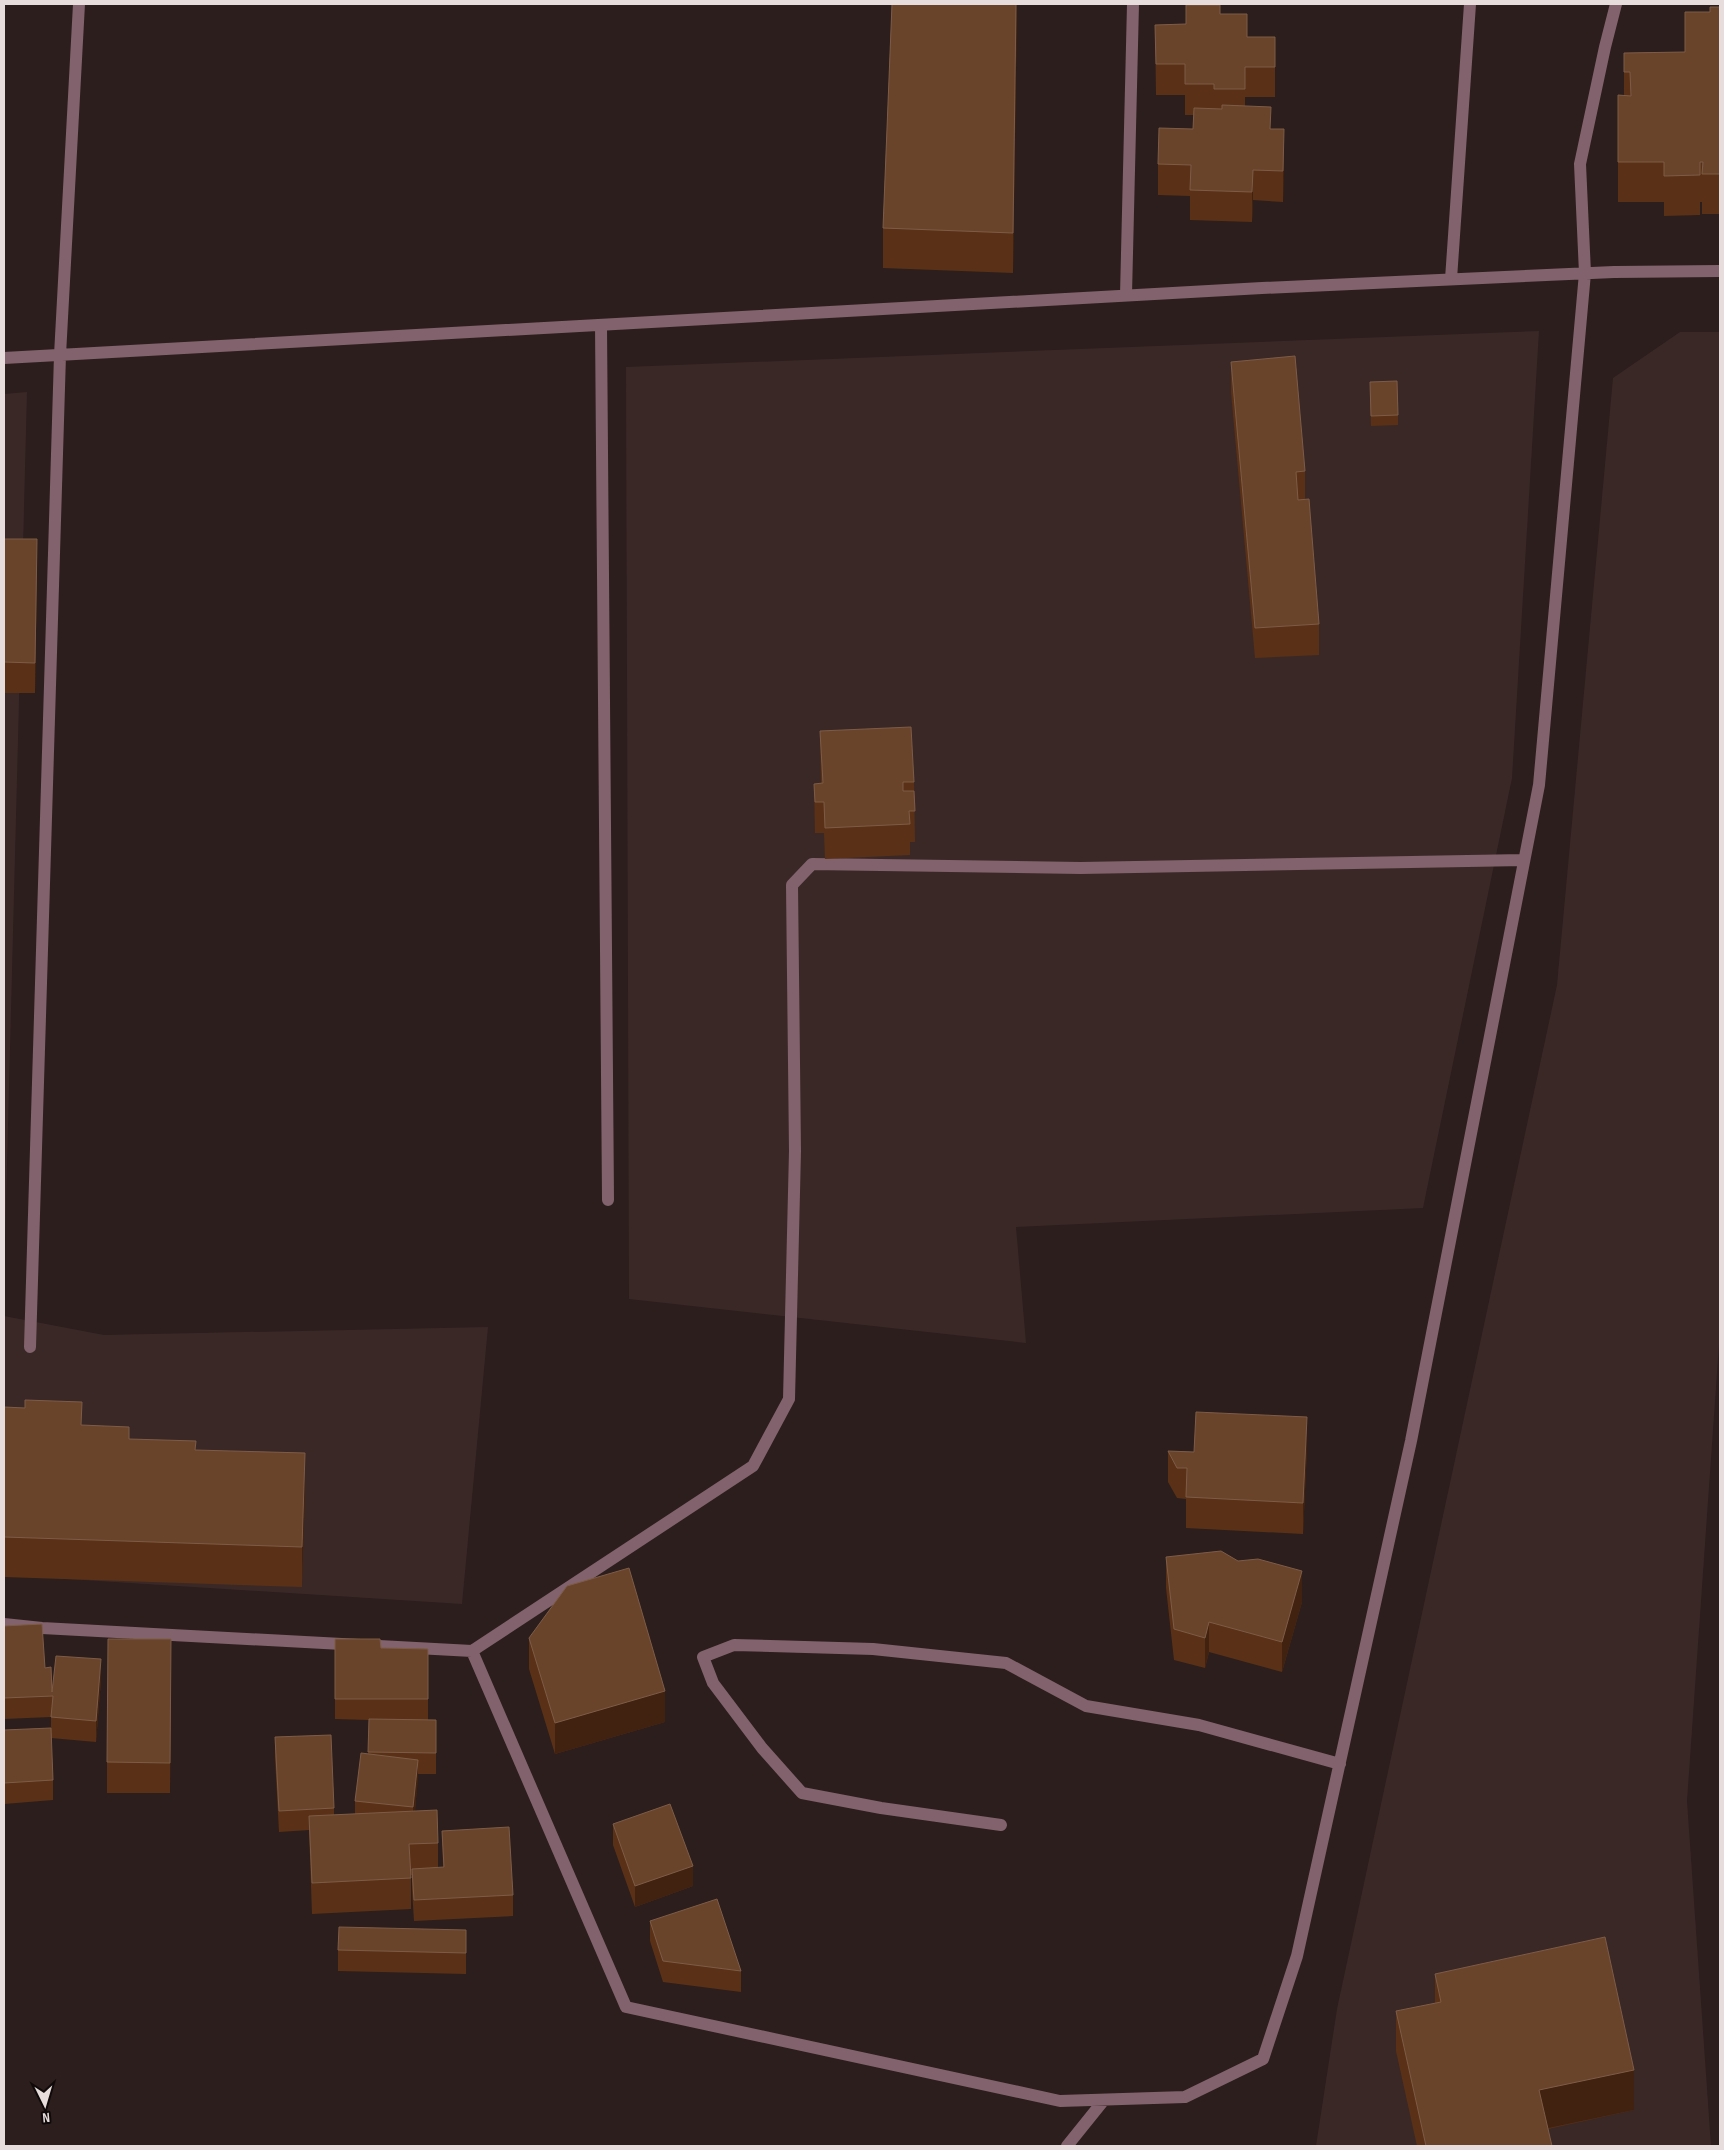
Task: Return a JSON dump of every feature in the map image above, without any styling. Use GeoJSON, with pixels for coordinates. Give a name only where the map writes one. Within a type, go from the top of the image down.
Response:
{"type":"FeatureCollection","features":[{"type":"Feature","properties":{"kind":"street"},"geometry":{"type":"LineString","coordinates":[[30,1347],[60,355],[79,4]]}},
{"type":"Feature","properties":{"kind":"street"},"geometry":{"type":"LineString","coordinates":[[1126,295],[1133,4]]}},
{"type":"Feature","properties":{"kind":"street"},"geometry":{"type":"LineString","coordinates":[[1451,279],[1470,4]]}},
{"type":"Feature","properties":{"kind":"street"},"geometry":{"type":"LineString","coordinates":[[472,1651],[626,2007],[1060,2101],[1185,2097],[1263,2059],[1297,1956],[1411,1441],[1539,786],[1585,273],[1580,164],[1616,4]]}},
{"type":"Feature","properties":{"kind":"street"},"geometry":{"type":"LineString","coordinates":[[4,358],[1126,295],[1585,273],[1720,270]]}},
{"type":"Feature","properties":{"kind":"street"},"geometry":{"type":"LineString","coordinates":[[601,325],[608,1200]]}},
{"type":"Feature","properties":{"kind":"street"},"geometry":{"type":"LineString","coordinates":[[4,1624],[472,1651],[753,1466],[789,1398],[795,1150],[792,884],[812,864],[1082,868],[1524,860]]}},
{"type":"Feature","properties":{"kind":"street"},"geometry":{"type":"LineString","coordinates":[[1001,1825],[881,1808],[802,1793],[762,1748],[713,1683],[703,1657],[734,1645],[873,1649],[1006,1663],[1086,1706],[1199,1724],[1340,1764]]}},
{"type":"Feature","properties":{"kind":"street"},"geometry":{"type":"LineString","coordinates":[[1067,2146],[1104,2100]]}},
{"type":"Feature","properties":{"kind":"shaded area"},"geometry":{"type":"Polygon","coordinates":[[[1539,331],[1512,778],[1423,1208],[1016,1227],[1026,1343],[629,1299],[626,367],[1539,331]]]}},
{"type":"Feature","properties":{"kind":"shaded area"},"geometry":{"type":"Polygon","coordinates":[[[1680,332],[1720,332],[1720,1330],[1687,1801],[1711,2146],[1316,2146],[1337,2009],[1557,985],[1613,378],[1680,332]]]}},
{"type":"Feature","properties":{"kind":"shaded area"},"geometry":{"type":"Polygon","coordinates":[[[27,392],[4,1281],[4,394],[27,392]]]}},
{"type":"Feature","properties":{"kind":"shaded area"},"geometry":{"type":"Polygon","coordinates":[[[4,1316],[104,1335],[488,1327],[462,1604],[4,1575],[4,1316]]]}},
{"type":"Feature","properties":{"kind":"building"},"geometry":{"type":"Polygon","coordinates":[[[892,4],[1016,4],[1013,233],[883,228],[892,4]]]}},
{"type":"Feature","properties":{"kind":"building"},"geometry":{"type":"Polygon","coordinates":[[[1186,5],[1220,5],[1220,14],[1247,14],[1247,37],[1275,37],[1275,67],[1245,67],[1245,89],[1214,89],[1214,84],[1185,84],[1185,64],[1156,64],[1155,25],[1186,24],[1186,5]]]}},
{"type":"Feature","properties":{"kind":"building"},"geometry":{"type":"Polygon","coordinates":[[[1710,7],[1720,7],[1720,174],[1702,174],[1703,162],[1700,162],[1700,175],[1664,176],[1664,162],[1618,162],[1618,95],[1631,96],[1630,72],[1624,72],[1624,53],[1685,52],[1685,12],[1710,12],[1710,7]]]}},
{"type":"Feature","properties":{"kind":"building"},"geometry":{"type":"Polygon","coordinates":[[[1222,105],[1271,107],[1270,129],[1284,129],[1283,171],[1253,170],[1252,192],[1190,190],[1191,165],[1158,164],[1159,128],[1193,129],[1194,108],[1222,109],[1222,105]]]}},
{"type":"Feature","properties":{"kind":"building"},"geometry":{"type":"Polygon","coordinates":[[[1295,356],[1305,471],[1296,472],[1298,500],[1309,499],[1319,624],[1255,628],[1231,362],[1295,356]]]}},
{"type":"Feature","properties":{"kind":"building"},"geometry":{"type":"Polygon","coordinates":[[[1397,381],[1398,415],[1371,416],[1370,382],[1397,381]]]}},
{"type":"Feature","properties":{"kind":"building"},"geometry":{"type":"Polygon","coordinates":[[[4,539],[37,539],[35,663],[4,662],[4,539]]]}},
{"type":"Feature","properties":{"kind":"building"},"geometry":{"type":"Polygon","coordinates":[[[911,727],[914,782],[903,782],[903,791],[914,791],[915,811],[909,811],[910,824],[825,828],[824,802],[815,802],[814,784],[823,783],[820,731],[911,727]]]}},
{"type":"Feature","properties":{"kind":"building"},"geometry":{"type":"Polygon","coordinates":[[[25,1400],[82,1402],[81,1425],[129,1427],[129,1439],[196,1441],[195,1450],[305,1453],[302,1547],[4,1537],[4,1407],[25,1408],[25,1400]]]}},
{"type":"Feature","properties":{"kind":"building"},"geometry":{"type":"Polygon","coordinates":[[[1196,1412],[1307,1417],[1303,1503],[1186,1497],[1187,1468],[1177,1468],[1168,1451],[1194,1452],[1196,1412]]]}},
{"type":"Feature","properties":{"kind":"building"},"geometry":{"type":"Polygon","coordinates":[[[1221,1551],[1238,1561],[1258,1559],[1302,1571],[1282,1642],[1209,1622],[1205,1638],[1174,1629],[1166,1557],[1221,1551]]]}},
{"type":"Feature","properties":{"kind":"building"},"geometry":{"type":"Polygon","coordinates":[[[629,1568],[665,1691],[555,1723],[529,1638],[567,1586],[629,1568]]]}},
{"type":"Feature","properties":{"kind":"building"},"geometry":{"type":"Polygon","coordinates":[[[42,1624],[45,1668],[51,1667],[52,1692],[56,1656],[101,1659],[96,1721],[51,1717],[53,1696],[4,1698],[4,1626],[42,1624]]]}},
{"type":"Feature","properties":{"kind":"building"},"geometry":{"type":"Polygon","coordinates":[[[108,1639],[171,1639],[170,1763],[107,1762],[108,1639]]]}},
{"type":"Feature","properties":{"kind":"building"},"geometry":{"type":"Polygon","coordinates":[[[335,1639],[380,1639],[381,1648],[428,1649],[428,1699],[335,1699],[335,1639]]]}},
{"type":"Feature","properties":{"kind":"building"},"geometry":{"type":"Polygon","coordinates":[[[369,1719],[436,1720],[436,1753],[368,1752],[369,1719]]]}},
{"type":"Feature","properties":{"kind":"building"},"geometry":{"type":"Polygon","coordinates":[[[51,1728],[53,1780],[4,1783],[4,1730],[51,1728]]]}},
{"type":"Feature","properties":{"kind":"building"},"geometry":{"type":"Polygon","coordinates":[[[331,1735],[334,1808],[279,1811],[275,1737],[331,1735]]]}},
{"type":"Feature","properties":{"kind":"building"},"geometry":{"type":"Polygon","coordinates":[[[361,1753],[418,1760],[413,1807],[355,1801],[361,1753]]]}},
{"type":"Feature","properties":{"kind":"building"},"geometry":{"type":"Polygon","coordinates":[[[670,1804],[693,1866],[635,1886],[613,1824],[670,1804]]]}},
{"type":"Feature","properties":{"kind":"building"},"geometry":{"type":"Polygon","coordinates":[[[437,1810],[438,1843],[409,1844],[411,1878],[312,1883],[309,1816],[437,1810]]]}},
{"type":"Feature","properties":{"kind":"building"},"geometry":{"type":"Polygon","coordinates":[[[509,1827],[513,1895],[414,1900],[412,1869],[444,1867],[442,1831],[509,1827]]]}},
{"type":"Feature","properties":{"kind":"building"},"geometry":{"type":"Polygon","coordinates":[[[717,1899],[741,1971],[663,1961],[650,1921],[717,1899]]]}},
{"type":"Feature","properties":{"kind":"building"},"geometry":{"type":"Polygon","coordinates":[[[339,1927],[466,1930],[466,1953],[338,1950],[339,1927]]]}},
{"type":"Feature","properties":{"kind":"building"},"geometry":{"type":"Polygon","coordinates":[[[1605,1937],[1634,2070],[1539,2090],[1552,2146],[1426,2146],[1396,2011],[1441,2002],[1435,1974],[1605,1937]]]}}]}
